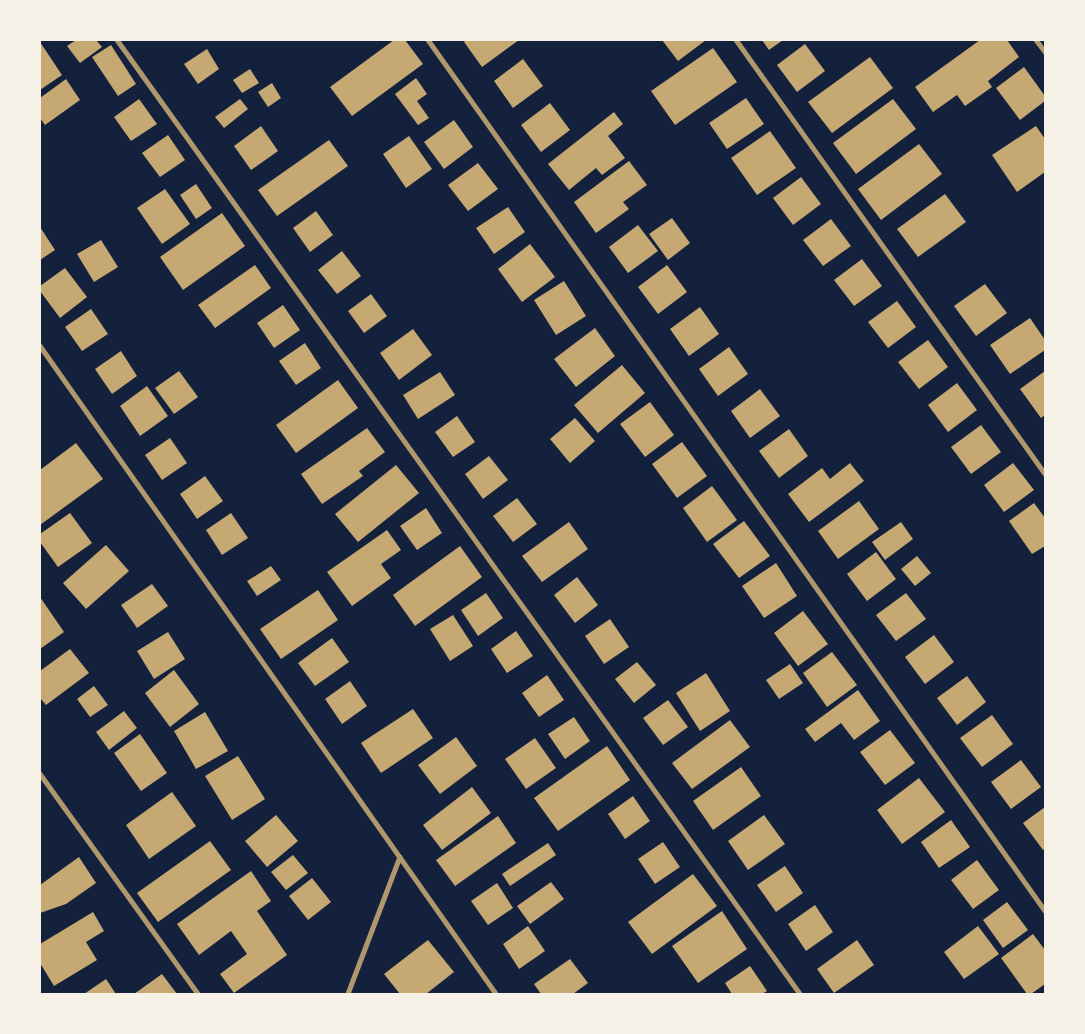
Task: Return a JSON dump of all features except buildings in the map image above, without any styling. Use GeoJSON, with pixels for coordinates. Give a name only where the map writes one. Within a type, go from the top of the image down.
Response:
{"type":"FeatureCollection","features":[{"type":"Feature","properties":{"kind":"street"},"geometry":{"type":"LineString","coordinates":[[117,40],[800,994]]}},
{"type":"Feature","properties":{"kind":"street"},"geometry":{"type":"LineString","coordinates":[[428,40],[1045,911]]}},
{"type":"Feature","properties":{"kind":"street"},"geometry":{"type":"LineString","coordinates":[[736,40],[1045,474]]}},
{"type":"Feature","properties":{"kind":"street"},"geometry":{"type":"LineString","coordinates":[[1036,40],[1045,52]]}},
{"type":"Feature","properties":{"kind":"street"},"geometry":{"type":"LineString","coordinates":[[40,346],[496,994]]}},
{"type":"Feature","properties":{"kind":"street"},"geometry":{"type":"LineString","coordinates":[[40,774],[198,994]]}},
{"type":"Feature","properties":{"kind":"street"},"geometry":{"type":"LineString","coordinates":[[348,994],[400,857]]}}]}
